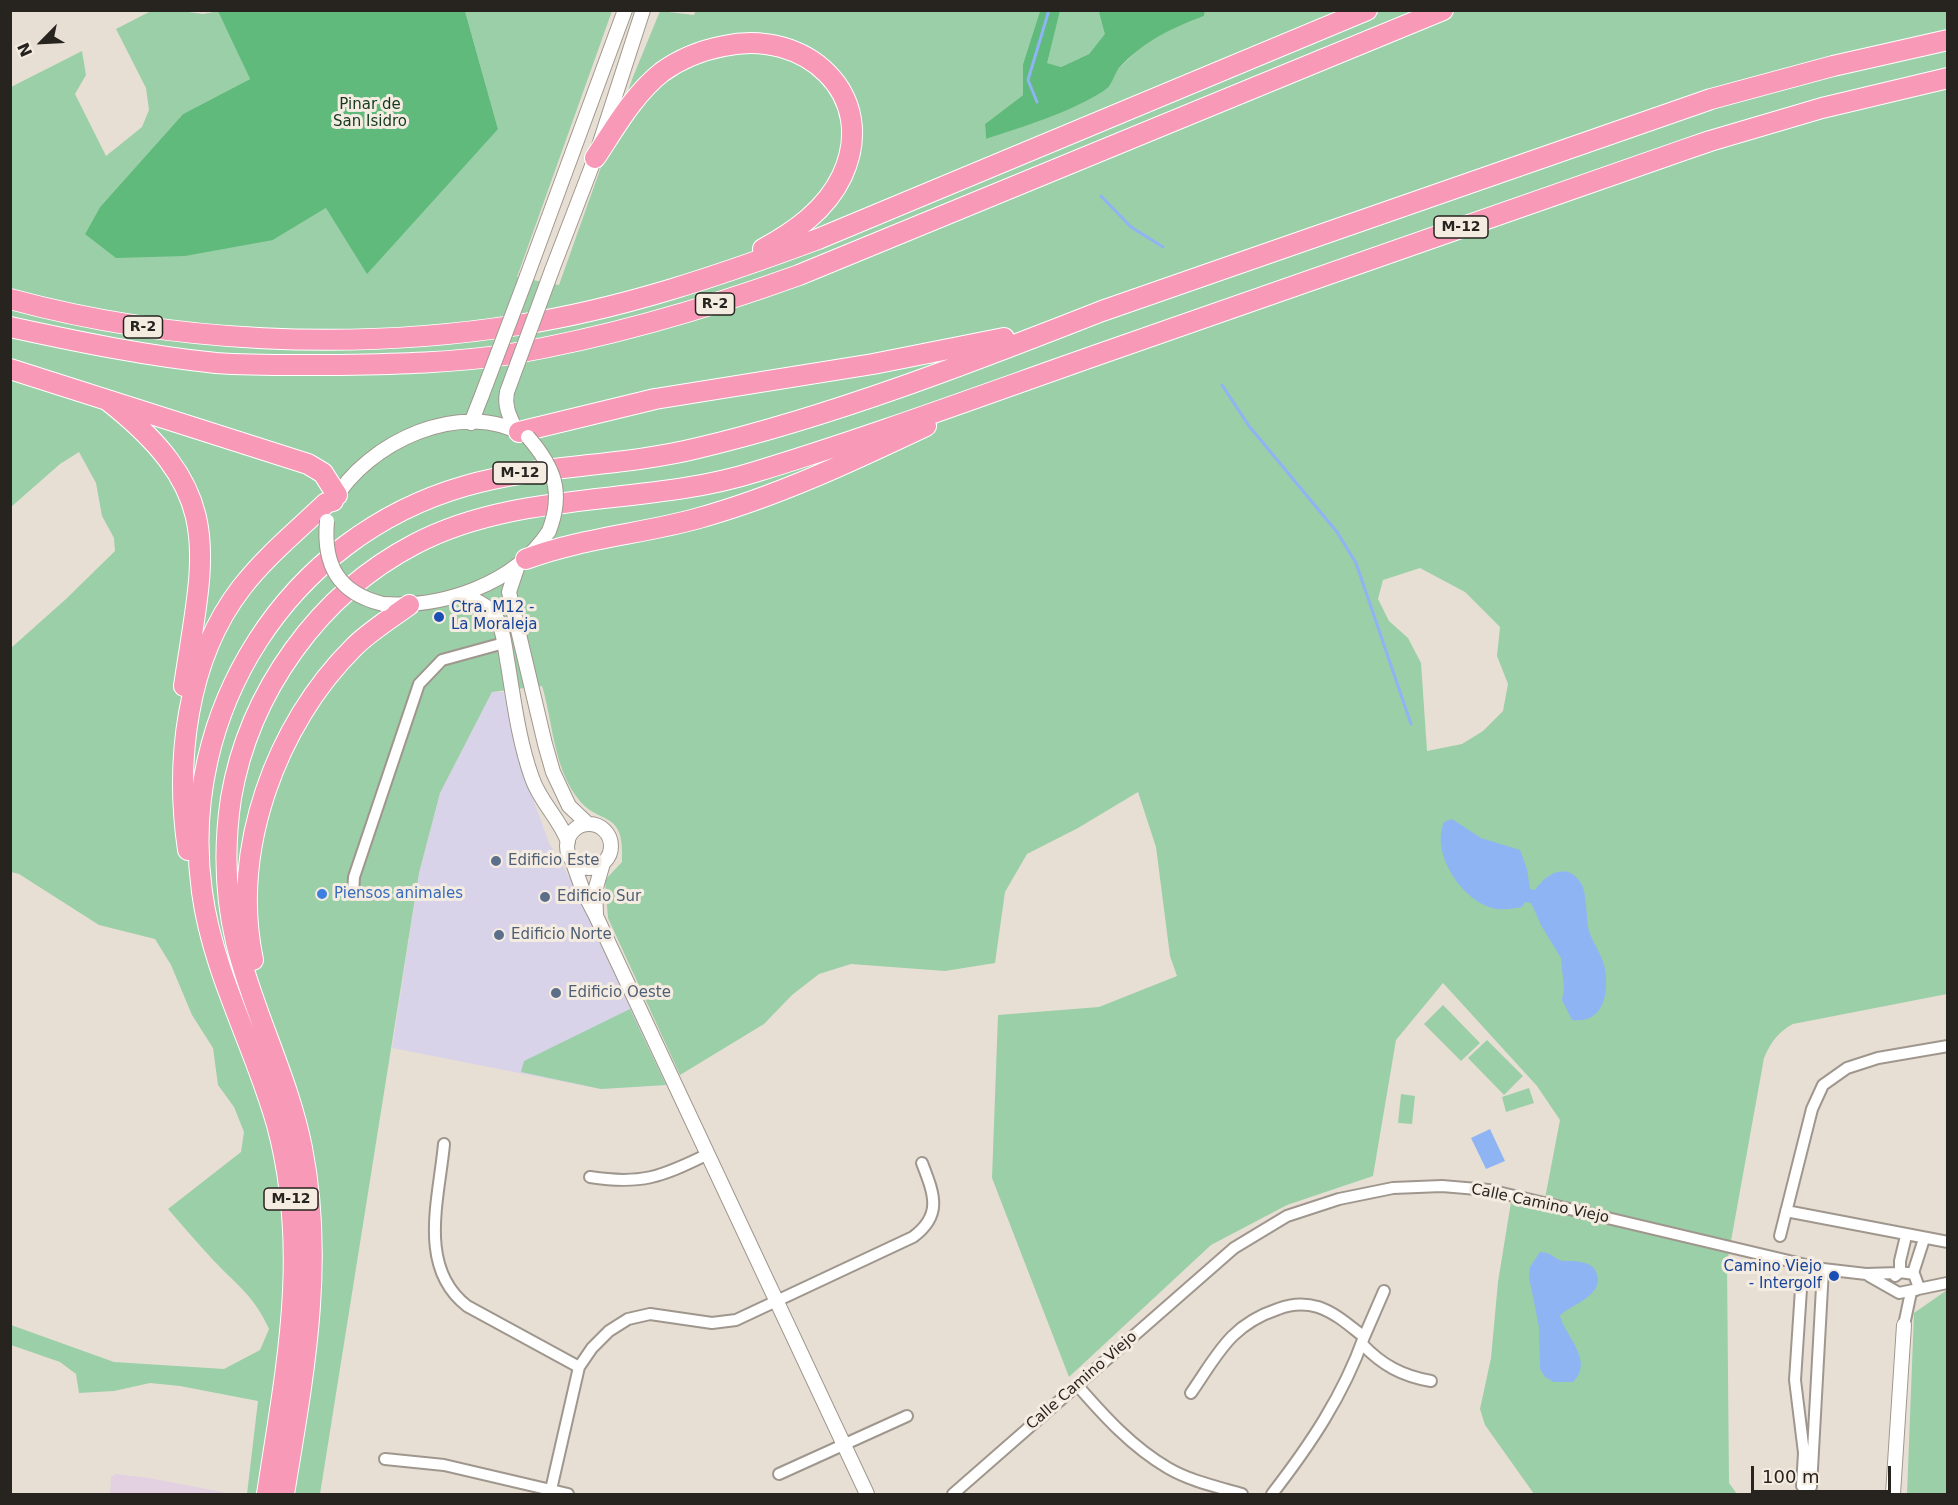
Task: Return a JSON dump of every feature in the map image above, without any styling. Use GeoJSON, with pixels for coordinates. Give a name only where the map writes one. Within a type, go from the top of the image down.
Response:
{"type":"FeatureCollection","features":[{"type":"Feature","properties":{"kind":"highway","name":"R-2"},"geometry":{"type":"LineString","coordinates":[[10,299],[137,326],[215,335],[333,339],[426,335],[519,325],[619,304],[703,280],[764,259],[1367,10]]}},
{"type":"Feature","properties":{"kind":"highway","name":"R-2"},"geometry":{"type":"LineString","coordinates":[[10,327],[118,350],[216,363],[279,366],[426,363],[510,354],[623,330],[731,300],[799,274],[1443,10]]}},
{"type":"Feature","properties":{"kind":"highway","name":"M-12"},"geometry":{"type":"LineString","coordinates":[[267,1494],[294,1311],[293,1216],[286,1163],[272,1107],[214,951],[205,915],[198,859],[202,783],[214,732],[228,694],[245,661],[287,601],[348,544],[406,509],[459,488],[536,471],[619,462],[696,449],[812,416],[1102,311],[1711,99],[1833,66],[1947,40]]}},
{"type":"Feature","properties":{"kind":"highway"},"geometry":{"type":"LineString","coordinates":[[519,325],[692,276],[760,251],[782,238],[807,221],[826,201],[839,181],[851,145],[849,114],[833,79],[809,57],[786,46],[739,42],[689,56],[662,72],[634,99],[595,158]]}},
{"type":"Feature","properties":{"kind":"highway","name":"M-12"},"geometry":{"type":"LineString","coordinates":[[284,1494],[313,1292],[312,1218],[301,1141],[289,1096],[237,944],[228,884],[227,832],[237,770],[246,739],[275,677],[312,627],[360,579],[412,545],[474,519],[543,505],[704,486],[787,462],[1710,141],[1822,108],[1947,78]]}},
{"type":"Feature","properties":{"kind":"highway"},"geometry":{"type":"LineString","coordinates":[[521,433],[656,399],[825,372],[992,341],[1102,311]]}},
{"type":"Feature","properties":{"kind":"highway"},"geometry":{"type":"LineString","coordinates":[[10,369],[308,464],[322,473],[335,498],[326,503],[254,573],[232,601],[214,631],[198,673],[191,704],[184,800]]}},
{"type":"Feature","properties":{"kind":"highway"},"geometry":{"type":"LineString","coordinates":[[522,562],[576,544],[699,518],[754,501],[819,476],[964,407],[981,396]]}},
{"type":"Feature","properties":{"kind":"highway"},"geometry":{"type":"LineString","coordinates":[[107,400],[146,433],[169,458],[183,483],[198,523],[201,579],[181,705],[184,800],[196,900],[205,915]]}},
{"type":"Feature","properties":{"kind":"highway"},"geometry":{"type":"LineString","coordinates":[[259,1010],[259,990],[249,935],[248,889],[255,830],[272,775],[292,730],[336,667],[366,635],[409,605]]}},
{"type":"Feature","properties":{"kind":"street"},"geometry":{"type":"LineString","coordinates":[[471,423],[625,10]]}},
{"type":"Feature","properties":{"kind":"street"},"geometry":{"type":"LineString","coordinates":[[521,433],[471,423],[431,428],[382,449],[354,473],[335,498],[327,521],[325,543],[328,557],[342,582],[359,597],[383,603],[409,605],[460,595],[522,562],[539,547],[549,531],[556,513],[557,493],[547,462],[521,433],[508,414],[505,401],[595,158],[643,10]]}},
{"type":"Feature","properties":{"kind":"street"},"geometry":{"type":"LineString","coordinates":[[522,562],[509,592],[553,772],[569,806],[588,824],[603,829],[608,835],[611,850],[603,863],[596,891],[597,916]]}},
{"type":"Feature","properties":{"kind":"street"},"geometry":{"type":"LineString","coordinates":[[460,595],[474,599],[496,616],[504,643],[524,752],[540,797],[564,832],[583,891],[597,916],[706,1155],[867,1494]]}},
{"type":"Feature","properties":{"kind":"street"},"geometry":{"type":"LineString","coordinates":[[353,894],[354,877],[418,684],[442,660],[504,643]]}},
{"type":"Feature","properties":{"kind":"street"},"geometry":{"type":"LineString","coordinates":[[568,842],[575,830],[588,824]]}},
{"type":"Feature","properties":{"kind":"street"},"geometry":{"type":"LineString","coordinates":[[571,857],[586,867],[603,863]]}},
{"type":"Feature","properties":{"kind":"street"},"geometry":{"type":"LineString","coordinates":[[1780,1236],[1812,1109],[1823,1085],[1847,1068],[1857,1064],[1947,1046]]}},
{"type":"Feature","properties":{"kind":"street"},"geometry":{"type":"LineString","coordinates":[[444,1144],[434,1248],[443,1278],[455,1296],[467,1306],[579,1367]]}},
{"type":"Feature","properties":{"kind":"street"},"geometry":{"type":"LineString","coordinates":[[590,1177],[626,1182],[647,1179],[668,1173],[706,1155]]}},
{"type":"Feature","properties":{"kind":"street"},"geometry":{"type":"LineString","coordinates":[[550,1493],[579,1367],[603,1337],[628,1319],[650,1314],[712,1323],[736,1320],[777,1303],[913,1237],[926,1227],[933,1214],[934,1200],[922,1163]]}},
{"type":"Feature","properties":{"kind":"street","name":"Calle Camino Viejo"},"geometry":{"type":"LineString","coordinates":[[953,1494],[1234,1248],[1287,1216],[1340,1199],[1393,1188],[1442,1186],[1489,1190],[1823,1269],[1866,1274],[1899,1272]]}},
{"type":"Feature","properties":{"kind":"street"},"geometry":{"type":"LineString","coordinates":[[1786,1211],[1906,1236],[1947,1242]]}},
{"type":"Feature","properties":{"kind":"street"},"geometry":{"type":"LineString","coordinates":[[1904,1324],[1893,1280],[1899,1272],[1906,1236]]}},
{"type":"Feature","properties":{"kind":"street"},"geometry":{"type":"LineString","coordinates":[[1893,1494],[1904,1324],[1913,1291],[1918,1286],[1913,1274],[1924,1239]]}},
{"type":"Feature","properties":{"kind":"street"},"geometry":{"type":"LineString","coordinates":[[1800,1289],[1795,1380],[1804,1454],[1802,1486],[1811,1487],[1823,1269]]}},
{"type":"Feature","properties":{"kind":"street"},"geometry":{"type":"LineString","coordinates":[[1897,1292],[1913,1291],[1947,1283],[1899,1272]]}},
{"type":"Feature","properties":{"kind":"street","name":"Calle Camino Viejo"},"geometry":{"type":"LineString","coordinates":[[1866,1274],[1897,1292]]}},
{"type":"Feature","properties":{"kind":"street"},"geometry":{"type":"LineString","coordinates":[[1272,1494],[1326,1419],[1343,1389],[1384,1291]]}},
{"type":"Feature","properties":{"kind":"street"},"geometry":{"type":"LineString","coordinates":[[1191,1393],[1233,1333],[1254,1318],[1293,1304],[1320,1307],[1335,1315],[1396,1372],[1410,1378],[1431,1381]]}},
{"type":"Feature","properties":{"kind":"street"},"geometry":{"type":"LineString","coordinates":[[1077,1384],[1124,1436],[1144,1453],[1170,1469],[1242,1494]]}},
{"type":"Feature","properties":{"kind":"street"},"geometry":{"type":"LineString","coordinates":[[779,1474],[907,1416]]}},
{"type":"Feature","properties":{"kind":"street"},"geometry":{"type":"LineString","coordinates":[[385,1459],[444,1465],[550,1493],[568,1494]]}},
{"type":"Feature","properties":{"kind":"shaded area"},"geometry":{"type":"Polygon","coordinates":[[[492,692],[504,692],[517,754],[549,843],[570,878],[666,1085],[601,1089],[392,1048],[419,873],[440,793],[492,692]]]}},
{"type":"Feature","properties":{"kind":"shaded area"},"geometry":{"type":"Polygon","coordinates":[[[115,1474],[233,1494],[110,1494],[111,1477],[115,1474]]]}},
{"type":"Feature","properties":{"kind":"green space"},"geometry":{"type":"Polygon","coordinates":[[[173,10],[203,14],[219,11],[250,79],[183,114],[100,207],[85,234],[273,240],[326,208],[498,129],[465,11],[612,11],[517,277],[559,285],[633,77],[660,11],[694,15],[696,10],[1040,11],[1023,64],[1023,95],[985,124],[986,139],[1107,89],[1117,70],[1139,49],[1161,33],[1204,16],[1205,11],[1947,11],[1947,994],[1793,1024],[1775,1038],[1764,1058],[1727,1263],[1729,1483],[1737,1494],[1534,1494],[1485,1425],[1480,1409],[1491,1358],[1498,1282],[1511,1202],[1543,1209],[1560,1120],[1537,1086],[1443,983],[1396,1040],[1373,1176],[1287,1205],[1211,1245],[1069,1377],[992,1178],[998,1015],[1099,1007],[1177,976],[1170,956],[1156,847],[1138,792],[1078,828],[1027,854],[1005,892],[995,963],[945,971],[851,964],[819,974],[792,995],[764,1024],[680,1075],[608,918],[605,880],[622,862],[622,844],[619,833],[615,825],[584,806],[568,784],[554,742],[542,686],[492,692],[440,793],[419,873],[320,1494],[247,1494],[258,1401],[180,1386],[150,1383],[114,1391],[79,1393],[76,1374],[60,1362],[11,1345],[11,1325],[114,1362],[224,1369],[260,1350],[269,1329],[252,1300],[208,1255],[168,1209],[241,1152],[244,1132],[234,1107],[218,1085],[213,1048],[192,1015],[171,965],[155,939],[99,925],[19,874],[11,872],[11,648],[115,551],[114,538],[102,516],[96,483],[79,452],[60,464],[11,507],[11,87],[82,51],[86,75],[75,94],[106,156],[142,127],[149,110],[146,88],[116,29],[149,12],[173,10]],[[1420,568],[1383,580],[1378,599],[1389,621],[1408,638],[1421,663],[1427,751],[1462,744],[1483,731],[1503,711],[1508,684],[1497,656],[1500,627],[1465,592],[1420,568]]]}},
{"type":"Feature","properties":{"kind":"green space","name":"Pinar de San Isidro"},"geometry":{"type":"Polygon","coordinates":[[[218,11],[465,11],[498,129],[367,274],[326,208],[273,240],[185,256],[116,258],[85,234],[100,207],[183,114],[250,79],[218,11]]]}},
{"type":"Feature","properties":{"kind":"green space"},"geometry":{"type":"Polygon","coordinates":[[[1040,11],[1060,11],[1047,63],[1061,67],[1089,54],[1105,34],[1099,13],[1102,11],[1205,11],[1204,16],[1169,31],[1138,50],[1119,68],[1107,88],[1091,98],[1047,118],[986,139],[985,124],[1023,95],[1023,64],[1040,11]]]}},
{"type":"Feature","properties":{"kind":"green space"},"geometry":{"type":"Polygon","coordinates":[[[1060,11],[1102,11],[1099,14],[1106,34],[1089,54],[1061,67],[1046,63],[1060,11]]]}},
{"type":"Feature","properties":{"kind":"green space"},"geometry":{"type":"Polygon","coordinates":[[[1443,1005],[1480,1043],[1461,1061],[1424,1024],[1443,1005]]]}},
{"type":"Feature","properties":{"kind":"green space"},"geometry":{"type":"Polygon","coordinates":[[[630,1009],[666,1085],[601,1089],[521,1072],[524,1061],[630,1009]]]}},
{"type":"Feature","properties":{"kind":"green space"},"geometry":{"type":"Polygon","coordinates":[[[1487,1040],[1523,1076],[1504,1095],[1468,1058],[1487,1040]]]}},
{"type":"Feature","properties":{"kind":"green space"},"geometry":{"type":"Polygon","coordinates":[[[1529,1088],[1534,1103],[1506,1112],[1502,1097],[1529,1088]]]}},
{"type":"Feature","properties":{"kind":"green space"},"geometry":{"type":"Polygon","coordinates":[[[1401,1094],[1415,1096],[1412,1124],[1398,1123],[1401,1094]]]}},
{"type":"Feature","properties":{"kind":"green space"},"geometry":{"type":"Polygon","coordinates":[[[1947,1290],[1947,1494],[1907,1494],[1914,1313],[1947,1290]]]}},
{"type":"Feature","properties":{"kind":"water"},"geometry":{"type":"Polygon","coordinates":[[[1452,819],[1481,838],[1520,850],[1527,869],[1530,889],[1535,890],[1551,875],[1564,871],[1576,877],[1582,885],[1589,931],[1602,959],[1606,979],[1602,1006],[1591,1017],[1572,1020],[1562,1000],[1564,989],[1561,958],[1542,927],[1531,903],[1525,902],[1522,907],[1514,908],[1489,907],[1467,893],[1450,872],[1441,846],[1441,834],[1444,822],[1452,819]]]}},
{"type":"Feature","properties":{"kind":"water"},"geometry":{"type":"Polygon","coordinates":[[[1490,1129],[1505,1161],[1486,1169],[1471,1138],[1490,1129]]]}},
{"type":"Feature","properties":{"kind":"water"},"geometry":{"type":"Polygon","coordinates":[[[1540,1252],[1562,1261],[1587,1264],[1596,1272],[1598,1280],[1596,1288],[1585,1299],[1560,1316],[1580,1357],[1579,1374],[1573,1382],[1554,1382],[1545,1377],[1540,1369],[1539,1327],[1529,1277],[1530,1267],[1540,1252]]]}},
{"type":"Feature","properties":{"kind":"waterway"},"geometry":{"type":"LineString","coordinates":[[1037,102],[1028,80],[1049,10]]}},
{"type":"Feature","properties":{"kind":"waterway"},"geometry":{"type":"LineString","coordinates":[[1101,196],[1131,227],[1163,247]]}},
{"type":"Feature","properties":{"kind":"waterway"},"geometry":{"type":"LineString","coordinates":[[1222,385],[1249,426],[1337,532],[1356,563],[1411,724]]}},
{"type":"Feature","properties":{"kind":"place","name":"Ctra. M12 - La Moraleja"},"geometry":{"type":"Point","coordinates":[439,617]}},
{"type":"Feature","properties":{"kind":"place","name":"Edificio Este"},"geometry":{"type":"Point","coordinates":[496,861]}},
{"type":"Feature","properties":{"kind":"place","name":"Piensos animales"},"geometry":{"type":"Point","coordinates":[322,894]}},
{"type":"Feature","properties":{"kind":"place","name":"Edificio Sur"},"geometry":{"type":"Point","coordinates":[545,897]}},
{"type":"Feature","properties":{"kind":"place","name":"Edificio Norte"},"geometry":{"type":"Point","coordinates":[499,935]}},
{"type":"Feature","properties":{"kind":"place","name":"Edificio Oeste"},"geometry":{"type":"Point","coordinates":[556,993]}},
{"type":"Feature","properties":{"kind":"place","name":"Camino Viejo - Intergolf"},"geometry":{"type":"Point","coordinates":[1834,1276]}}]}
